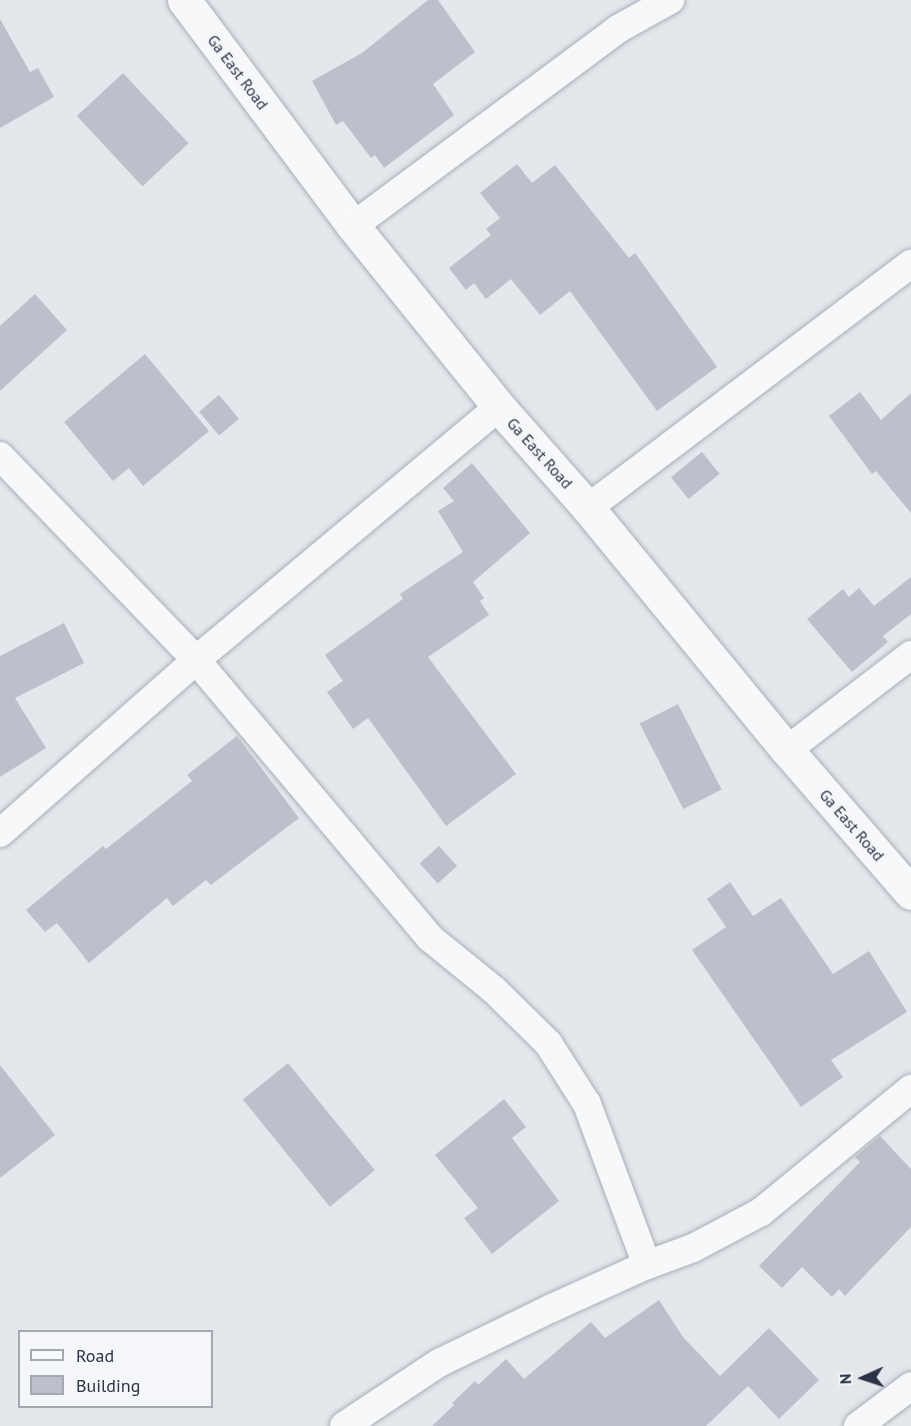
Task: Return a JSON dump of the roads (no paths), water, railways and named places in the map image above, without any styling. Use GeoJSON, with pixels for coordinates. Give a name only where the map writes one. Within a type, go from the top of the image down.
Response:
{"type":"FeatureCollection","features":[{"type":"Feature","properties":{"kind":"street","name":"Ga East Road"},"geometry":{"type":"LineString","coordinates":[[184,0],[353,226],[499,407],[588,508],[787,750],[911,893]]}},
{"type":"Feature","properties":{"kind":"street"},"geometry":{"type":"LineString","coordinates":[[353,226],[618,29],[670,0]]}},
{"type":"Feature","properties":{"kind":"street"},"geometry":{"type":"LineString","coordinates":[[588,508],[911,264]]}},
{"type":"Feature","properties":{"kind":"street"},"geometry":{"type":"LineString","coordinates":[[0,833],[196,660],[499,407]]}},
{"type":"Feature","properties":{"kind":"street"},"geometry":{"type":"LineString","coordinates":[[0,456],[196,660],[430,938],[494,990],[548,1043],[587,1104],[647,1265]]}},
{"type":"Feature","properties":{"kind":"street"},"geometry":{"type":"LineString","coordinates":[[787,750],[911,655]]}},
{"type":"Feature","properties":{"kind":"street"},"geometry":{"type":"LineString","coordinates":[[344,1426],[438,1363],[647,1265],[693,1248],[761,1212],[911,1089]]}},
{"type":"Feature","properties":{"kind":"street"},"geometry":{"type":"LineString","coordinates":[[858,1426],[911,1386]]}}]}
